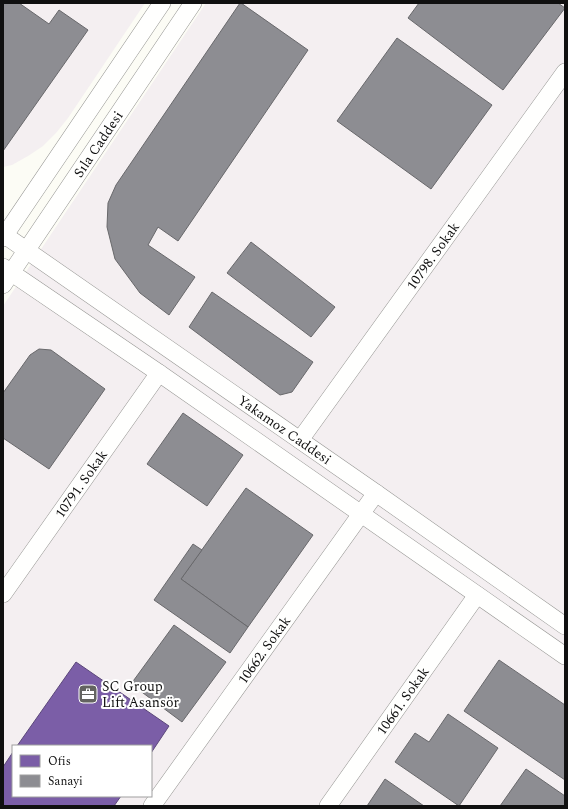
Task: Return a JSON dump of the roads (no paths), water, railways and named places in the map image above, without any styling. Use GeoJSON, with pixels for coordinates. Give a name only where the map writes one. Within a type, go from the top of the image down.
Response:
{"type":"FeatureCollection","features":[{"type":"Feature","properties":{"kind":"street"},"geometry":{"type":"LineString","coordinates":[[4,236],[161,3]]}},
{"type":"Feature","properties":{"kind":"street","name":"Sıla Caddesi"},"geometry":{"type":"LineString","coordinates":[[6,275],[26,250],[193,3]]}},
{"type":"Feature","properties":{"kind":"street","name":"10798. Sokak"},"geometry":{"type":"LineString","coordinates":[[300,440],[565,72]]}},
{"type":"Feature","properties":{"kind":"street","name":"Yakamoz Caddesi"},"geometry":{"type":"LineString","coordinates":[[4,236],[300,440],[565,626]]}},
{"type":"Feature","properties":{"kind":"street","name":"Yakamoz Caddesi"},"geometry":{"type":"LineString","coordinates":[[6,275],[159,373],[565,656]]}},
{"type":"Feature","properties":{"kind":"street","name":"10791. Sokak"},"geometry":{"type":"LineString","coordinates":[[3,594],[159,373]]}},
{"type":"Feature","properties":{"kind":"street","name":"10662. Sokak"},"geometry":{"type":"LineString","coordinates":[[152,806],[376,493]]}},
{"type":"Feature","properties":{"kind":"street","name":"10661. Sokak"},"geometry":{"type":"LineString","coordinates":[[328,806],[477,595]]}},
{"type":"Feature","properties":{"kind":"place","name":"SC Group Lift Asansör"},"geometry":{"type":"Point","coordinates":[88,694]}}]}
